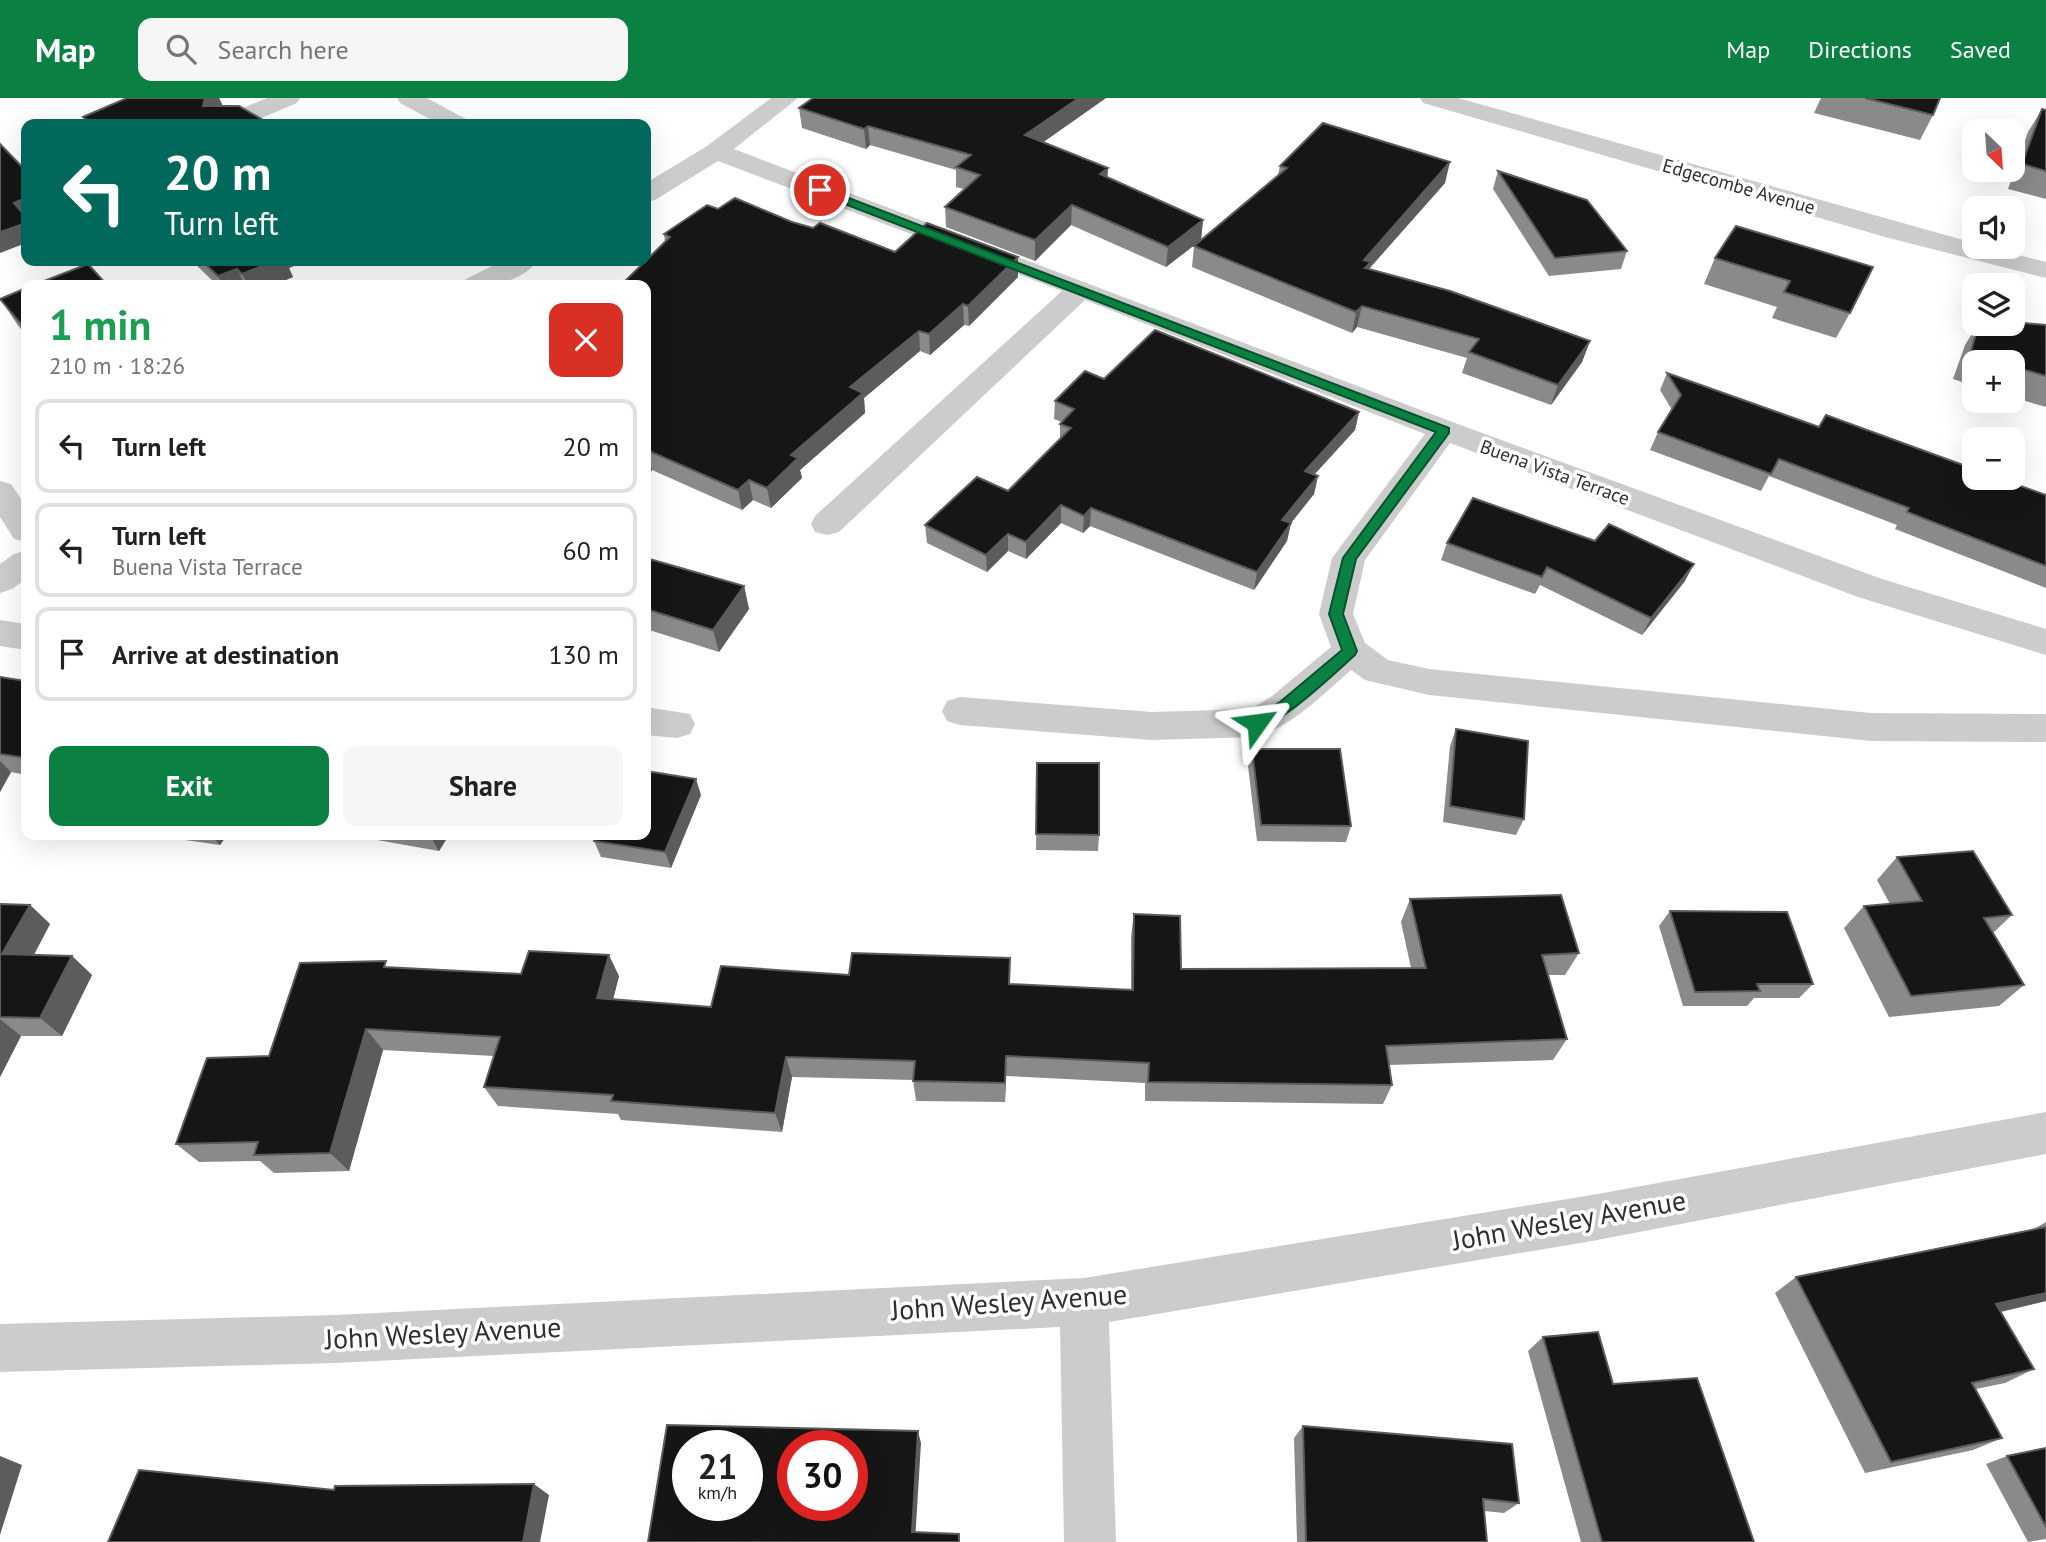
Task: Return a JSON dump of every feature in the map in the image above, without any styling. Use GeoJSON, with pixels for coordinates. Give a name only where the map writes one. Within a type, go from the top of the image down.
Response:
{"type":"FeatureCollection","features":[{"type":"Feature","properties":{"kind":"street"},"geometry":{"type":"LineString","coordinates":[[238,119],[289,98]]}},
{"type":"Feature","properties":{"kind":"street"},"geometry":{"type":"LineString","coordinates":[[409,98],[448,119]]}},
{"type":"Feature","properties":{"kind":"street"},"geometry":{"type":"LineString","coordinates":[[651,191],[716,151],[786,98]]}},
{"type":"Feature","properties":{"kind":"street","name":"Edgecombe Avenue"},"geometry":{"type":"LineString","coordinates":[[1432,98],[1894,231],[2046,270]]}},
{"type":"Feature","properties":{"kind":"street","name":"Buena Vista Terrace"},"geometry":{"type":"LineString","coordinates":[[716,151],[1444,430],[1870,588],[2046,642]]}},
{"type":"Feature","properties":{"kind":"street"},"geometry":{"type":"LineString","coordinates":[[486,280],[513,266]]}},
{"type":"Feature","properties":{"kind":"street"},"geometry":{"type":"LineString","coordinates":[[827,524],[1081,289]]}},
{"type":"Feature","properties":{"kind":"street"},"geometry":{"type":"LineString","coordinates":[[1444,430],[1349,558],[1336,614],[1350,651],[1378,671],[1429,682],[1594,701],[1871,727],[2046,728]]}},
{"type":"Feature","properties":{"kind":"street"},"geometry":{"type":"LineString","coordinates":[[0,492],[21,524]]}},
{"type":"Feature","properties":{"kind":"street"},"geometry":{"type":"LineString","coordinates":[[0,581],[21,566]]}},
{"type":"Feature","properties":{"kind":"street"},"geometry":{"type":"LineString","coordinates":[[0,633],[21,636]]}},
{"type":"Feature","properties":{"kind":"street"},"geometry":{"type":"LineString","coordinates":[[960,711],[1152,726],[1257,723],[1285,706],[1350,651]]}},
{"type":"Feature","properties":{"kind":"street","name":"John Wesley Avenue"},"geometry":{"type":"LineString","coordinates":[[0,1348],[335,1339],[1084,1302],[1592,1218],[2046,1133]]}},
{"type":"Feature","properties":{"kind":"street"},"geometry":{"type":"LineString","coordinates":[[1084,1302],[1090,1542]]}},
{"type":"Feature","properties":{"kind":"building"},"geometry":{"type":"Polygon","coordinates":[[[127,98],[205,98],[203,106],[239,106],[261,119],[86,119],[83,117],[127,98]]]}},
{"type":"Feature","properties":{"kind":"building"},"geometry":{"type":"Polygon","coordinates":[[[813,98],[1079,98],[1025,135],[1108,168],[1100,174],[1203,220],[1168,247],[1072,205],[1035,240],[945,207],[980,175],[956,167],[971,155],[868,126],[864,129],[799,108],[813,98]]]}},
{"type":"Feature","properties":{"kind":"building"},"geometry":{"type":"Polygon","coordinates":[[[1865,98],[1940,98],[1933,115],[1865,98]]]}},
{"type":"Feature","properties":{"kind":"building"},"geometry":{"type":"Polygon","coordinates":[[[2042,109],[2046,110],[2046,171],[2025,165],[2025,156],[2042,109]]]}},
{"type":"Feature","properties":{"kind":"building"},"geometry":{"type":"Polygon","coordinates":[[[1323,123],[1450,162],[1364,260],[1371,262],[1365,268],[1450,291],[1590,341],[1558,385],[1469,352],[1479,339],[1362,306],[1356,312],[1194,246],[1287,168],[1280,166],[1323,123]]]}},
{"type":"Feature","properties":{"kind":"building"},"geometry":{"type":"Polygon","coordinates":[[[0,144],[21,166],[21,200],[14,203],[21,211],[21,225],[0,232],[0,144]]]}},
{"type":"Feature","properties":{"kind":"building"},"geometry":{"type":"Polygon","coordinates":[[[1498,171],[1587,200],[1627,251],[1555,258],[1498,171]]]}},
{"type":"Feature","properties":{"kind":"building"},"geometry":{"type":"Polygon","coordinates":[[[735,198],[792,222],[813,228],[820,223],[895,252],[927,223],[1018,257],[968,306],[963,304],[929,334],[919,331],[850,387],[863,393],[791,455],[798,458],[767,488],[749,480],[738,490],[651,452],[651,280],[626,280],[640,266],[651,266],[651,256],[670,237],[664,234],[707,205],[718,209],[735,198]]]}},
{"type":"Feature","properties":{"kind":"building"},"geometry":{"type":"Polygon","coordinates":[[[1736,226],[1873,267],[1850,313],[1784,292],[1790,281],[1715,258],[1736,226]]]}},
{"type":"Feature","properties":{"kind":"building"},"geometry":{"type":"Polygon","coordinates":[[[83,266],[90,266],[102,280],[47,280],[83,266]]]}},
{"type":"Feature","properties":{"kind":"building"},"geometry":{"type":"Polygon","coordinates":[[[207,266],[262,266],[242,274],[237,269],[218,276],[207,266]]]}},
{"type":"Feature","properties":{"kind":"building"},"geometry":{"type":"Polygon","coordinates":[[[21,290],[21,324],[0,299],[21,290]]]}},
{"type":"Feature","properties":{"kind":"building"},"geometry":{"type":"Polygon","coordinates":[[[2025,323],[2046,325],[2046,376],[2025,370],[2025,350],[1971,350],[1975,336],[2025,336],[2025,323]]]}},
{"type":"Feature","properties":{"kind":"building"},"geometry":{"type":"Polygon","coordinates":[[[1155,330],[1359,412],[1305,471],[1318,476],[1282,520],[1291,523],[1257,572],[1091,508],[1084,516],[1061,505],[1026,542],[1008,534],[986,555],[925,525],[977,477],[1008,491],[1071,428],[1060,424],[1074,409],[1055,401],[1085,371],[1104,379],[1155,330]]]}},
{"type":"Feature","properties":{"kind":"building"},"geometry":{"type":"Polygon","coordinates":[[[1667,373],[1819,427],[1826,415],[1962,465],[1962,490],[2025,490],[2025,488],[2046,495],[2046,566],[1907,512],[1909,508],[1779,459],[1771,474],[1658,432],[1681,395],[1667,373]]]}},
{"type":"Feature","properties":{"kind":"building"},"geometry":{"type":"Polygon","coordinates":[[[1473,498],[1595,541],[1609,524],[1694,564],[1651,618],[1547,567],[1542,577],[1447,543],[1473,498]]]}},
{"type":"Feature","properties":{"kind":"building"},"geometry":{"type":"Polygon","coordinates":[[[651,559],[744,586],[713,630],[651,611],[651,559]]]}},
{"type":"Feature","properties":{"kind":"building"},"geometry":{"type":"Polygon","coordinates":[[[0,677],[21,680],[21,757],[0,754],[0,677]]]}},
{"type":"Feature","properties":{"kind":"building"},"geometry":{"type":"Polygon","coordinates":[[[1456,729],[1528,741],[1524,819],[1450,806],[1456,729]]]}},
{"type":"Feature","properties":{"kind":"building"},"geometry":{"type":"Polygon","coordinates":[[[1252,749],[1340,749],[1351,826],[1261,825],[1252,749]]]}},
{"type":"Feature","properties":{"kind":"building"},"geometry":{"type":"Polygon","coordinates":[[[1037,763],[1099,763],[1099,835],[1036,834],[1037,763]]]}},
{"type":"Feature","properties":{"kind":"building"},"geometry":{"type":"Polygon","coordinates":[[[651,772],[696,779],[665,852],[594,841],[651,840],[651,772]]]}},
{"type":"Feature","properties":{"kind":"building"},"geometry":{"type":"Polygon","coordinates":[[[1973,851],[2012,915],[1984,918],[2024,985],[1911,996],[1864,906],[1922,901],[1897,857],[1973,851]]]}},
{"type":"Feature","properties":{"kind":"building"},"geometry":{"type":"Polygon","coordinates":[[[1561,895],[1579,953],[1542,955],[1567,1039],[1386,1046],[1392,1085],[1148,1082],[1149,1063],[1006,1056],[1005,1083],[913,1081],[915,1061],[786,1057],[775,1113],[611,1101],[613,1095],[484,1087],[500,1037],[366,1029],[330,1153],[254,1155],[258,1142],[176,1144],[207,1058],[269,1056],[300,963],[386,961],[384,967],[521,974],[529,951],[609,955],[597,998],[711,1007],[721,966],[849,975],[852,953],[1010,958],[1009,984],[1133,990],[1134,914],[1180,916],[1181,969],[1426,968],[1410,899],[1561,895]]]}},
{"type":"Feature","properties":{"kind":"building"},"geometry":{"type":"Polygon","coordinates":[[[0,904],[30,905],[2,954],[72,956],[40,1018],[0,1017],[0,904]]]}},
{"type":"Feature","properties":{"kind":"building"},"geometry":{"type":"Polygon","coordinates":[[[1670,911],[1787,912],[1813,984],[1757,984],[1760,991],[1695,992],[1670,911]]]}},
{"type":"Feature","properties":{"kind":"building"},"geometry":{"type":"Polygon","coordinates":[[[2046,1227],[2046,1293],[1996,1304],[2034,1369],[1972,1383],[2002,1438],[1891,1462],[1796,1277],[2046,1227]]]}},
{"type":"Feature","properties":{"kind":"building"},"geometry":{"type":"Polygon","coordinates":[[[1598,1332],[1613,1384],[1697,1378],[1754,1542],[1602,1542],[1543,1337],[1598,1332]]]}},
{"type":"Feature","properties":{"kind":"building"},"geometry":{"type":"Polygon","coordinates":[[[667,1425],[918,1431],[912,1532],[959,1534],[959,1542],[648,1542],[667,1425]]]}},
{"type":"Feature","properties":{"kind":"building"},"geometry":{"type":"Polygon","coordinates":[[[1303,1426],[1512,1444],[1519,1503],[1483,1499],[1487,1542],[1306,1542],[1303,1426]]]}},
{"type":"Feature","properties":{"kind":"building"},"geometry":{"type":"Polygon","coordinates":[[[2046,1448],[2046,1527],[2007,1456],[2046,1448]]]}},
{"type":"Feature","properties":{"kind":"building"},"geometry":{"type":"Polygon","coordinates":[[[139,1470],[334,1490],[335,1486],[534,1484],[523,1542],[108,1542],[139,1470]]]}},
{"type":"Feature","properties":{"kind":"route"},"geometry":{"type":"LineString","coordinates":[[820,190],[1444,430],[1349,558],[1336,614],[1350,651],[1285,706],[1257,723]]}}]}
